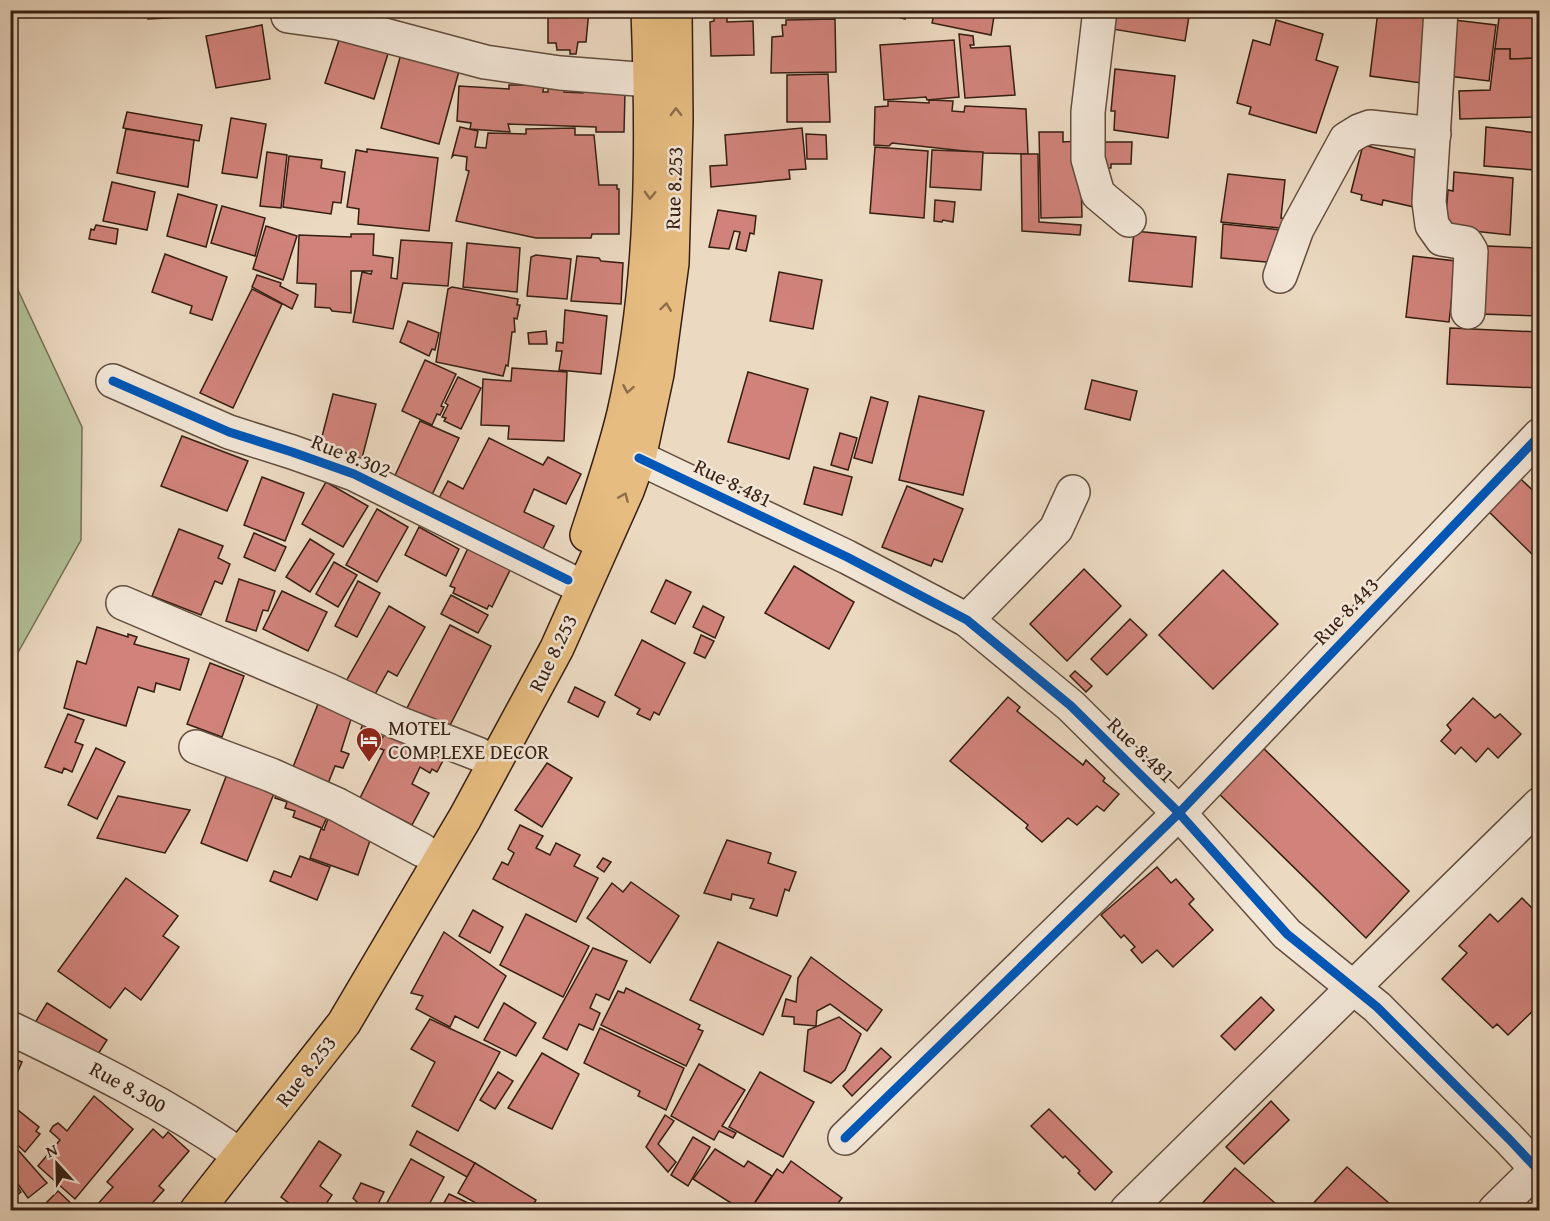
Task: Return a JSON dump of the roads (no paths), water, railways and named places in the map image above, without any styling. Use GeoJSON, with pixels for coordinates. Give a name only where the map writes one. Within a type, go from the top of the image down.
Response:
{"type":"FeatureCollection","features":[{"type":"Feature","properties":{"kind":"highway","name":"Rue 8.253"},"geometry":{"type":"LineString","coordinates":[[197,1210],[233,1150],[341,990],[408,880],[422,850],[533,654],[586,537],[607,476],[624,413],[635,350],[648,221],[651,157],[648,10]]}},
{"type":"Feature","properties":{"kind":"highway","name":"Rue 8.253"},"geometry":{"type":"LineString","coordinates":[[174,1210],[233,1150],[344,1023],[465,818],[557,648],[627,491],[639,458],[657,374],[672,263],[676,122],[675,10]]}},
{"type":"Feature","properties":{"kind":"street"},"geometry":{"type":"LineString","coordinates":[[1100,10],[1088,112],[1088,159],[1098,194],[1129,220]]}},
{"type":"Feature","properties":{"kind":"street"},"geometry":{"type":"LineString","coordinates":[[1441,10],[1429,202],[1432,225],[1442,239],[1466,243],[1471,251],[1468,312]]}},
{"type":"Feature","properties":{"kind":"street"},"geometry":{"type":"LineString","coordinates":[[288,16],[339,23],[485,62],[560,74],[650,80]]}},
{"type":"Feature","properties":{"kind":"street"},"geometry":{"type":"LineString","coordinates":[[1280,276],[1297,229],[1346,139],[1370,127],[1434,134]]}},
{"type":"Feature","properties":{"kind":"street","name":"Rue 8.302"},"geometry":{"type":"LineString","coordinates":[[113,381],[229,432],[354,474],[568,579]]}},
{"type":"Feature","properties":{"kind":"street","name":"Rue 8.443"},"geometry":{"type":"LineString","coordinates":[[845,1138],[1179,813],[1539,435]]}},
{"type":"Feature","properties":{"kind":"street","name":"Rue 8.481"},"geometry":{"type":"LineString","coordinates":[[639,458],[847,557],[967,620],[1071,706],[1179,813],[1287,934],[1377,1007],[1539,1169]]}},
{"type":"Feature","properties":{"kind":"street"},"geometry":{"type":"LineString","coordinates":[[967,620],[1056,529],[1073,492]]}},
{"type":"Feature","properties":{"kind":"street"},"geometry":{"type":"LineString","coordinates":[[123,603],[328,690],[396,722],[478,754]]}},
{"type":"Feature","properties":{"kind":"street"},"geometry":{"type":"LineString","coordinates":[[196,747],[271,775],[338,805],[422,850]]}},
{"type":"Feature","properties":{"kind":"street"},"geometry":{"type":"LineString","coordinates":[[1127,1210],[1539,804]]}},
{"type":"Feature","properties":{"kind":"street","name":"Rue 8.300"},"geometry":{"type":"LineString","coordinates":[[10,1028],[86,1064],[173,1112],[233,1150]]}},
{"type":"Feature","properties":{"kind":"street"},"geometry":{"type":"LineString","coordinates":[[1495,1210],[1539,1169]]}},
{"type":"Feature","properties":{"kind":"place","name":"MOTEL COMPLEXE DECOR"},"geometry":{"type":"Point","coordinates":[369,763]}}]}
